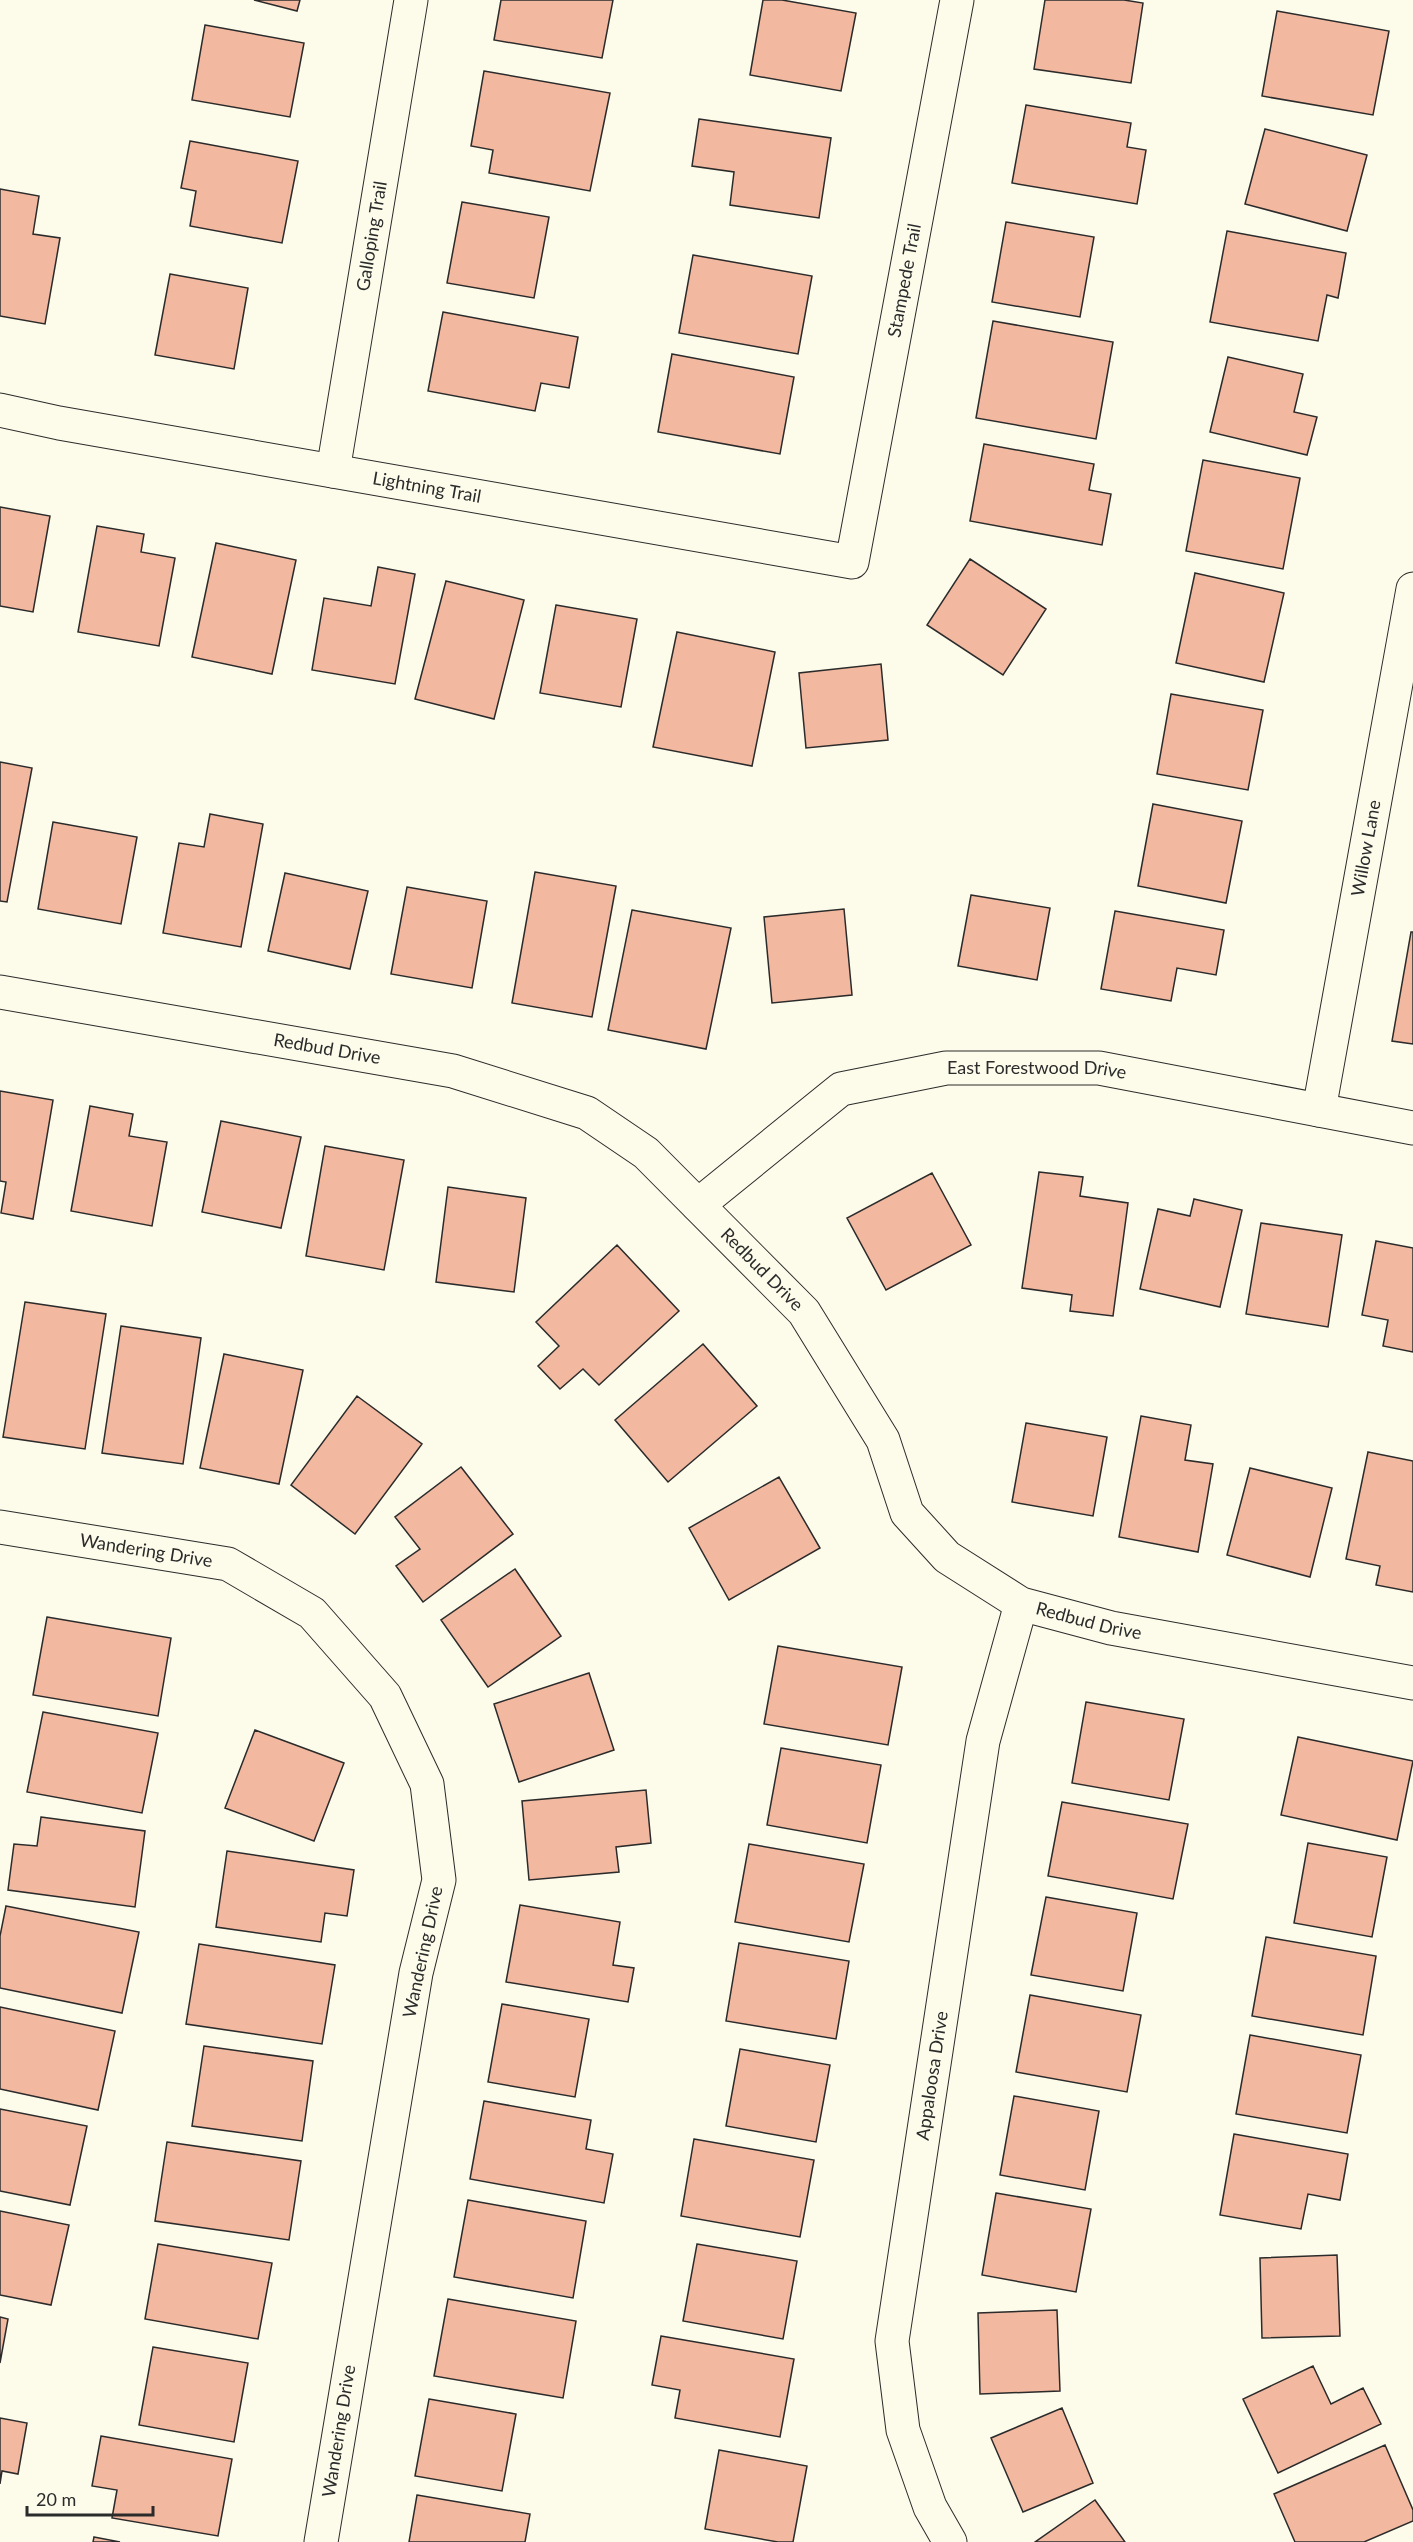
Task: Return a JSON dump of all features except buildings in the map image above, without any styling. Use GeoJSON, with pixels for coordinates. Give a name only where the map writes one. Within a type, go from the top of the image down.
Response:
{"type":"FeatureCollection","features":[{"type":"Feature","properties":{"kind":"street","name":"Galloping Trail"},"geometry":{"type":"LineString","coordinates":[[333,471],[411,0]]}},
{"type":"Feature","properties":{"kind":"street","name":"Stampede Trail"},"geometry":{"type":"LineString","coordinates":[[852,562],[957,0]]}},
{"type":"Feature","properties":{"kind":"street","name":"Lightning Trail"},"geometry":{"type":"LineString","coordinates":[[0,410],[59,423],[852,562]]}},
{"type":"Feature","properties":{"kind":"street","name":"Willow Lane"},"geometry":{"type":"LineString","coordinates":[[1319,1110],[1409,627],[1413,588]]}},
{"type":"Feature","properties":{"kind":"street","name":"Redbud Drive"},"geometry":{"type":"LineString","coordinates":[[0,992],[453,1071],[587,1113],[646,1153],[804,1312],[883,1440],[907,1513],[947,1557],[1021,1604],[1111,1628],[1413,1683]]}},
{"type":"Feature","properties":{"kind":"street","name":"East Forestwood Drive"},"geometry":{"type":"LineString","coordinates":[[698,1205],[841,1089],[945,1068],[1099,1068],[1413,1128]]}},
{"type":"Feature","properties":{"kind":"street","name":"Wandering Drive"},"geometry":{"type":"LineString","coordinates":[[0,1527],[228,1564],[312,1613],[385,1696],[427,1784],[439,1880],[416,1973],[321,2542]]}},
{"type":"Feature","properties":{"kind":"street","name":"Appaloosa Drive"},"geometry":{"type":"LineString","coordinates":[[950,2542],[930,2507],[903,2430],[892,2341],[983,1741],[1021,1604]]}}]}
